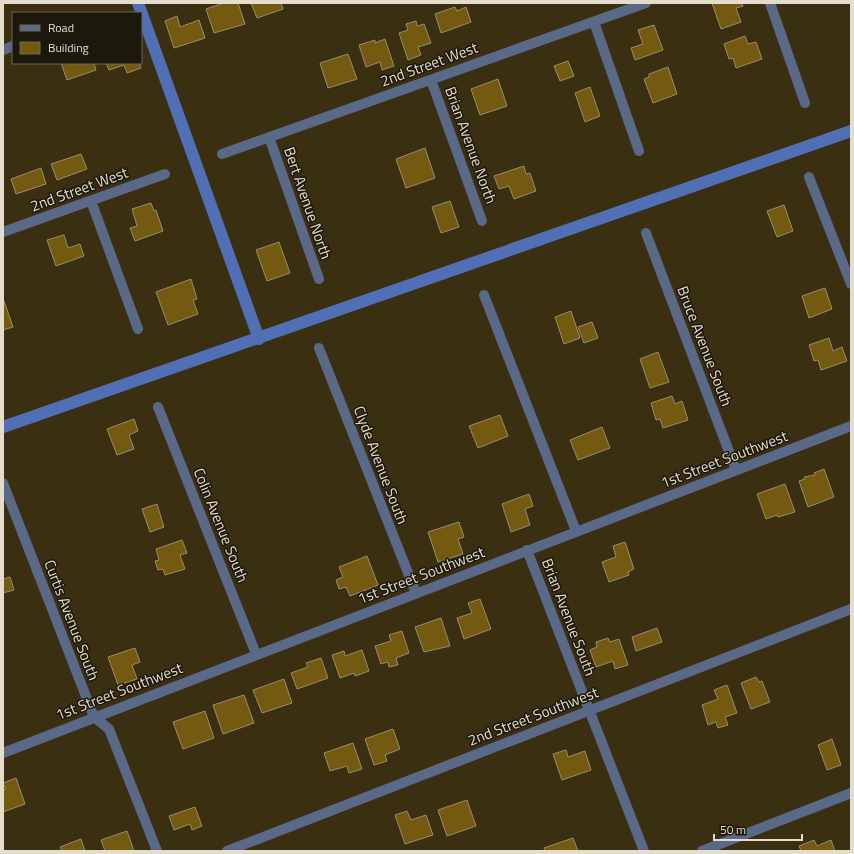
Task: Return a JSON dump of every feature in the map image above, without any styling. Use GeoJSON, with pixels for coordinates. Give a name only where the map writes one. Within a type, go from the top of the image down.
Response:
{"type":"FeatureCollection","features":[{"type":"Feature","properties":{"kind":"street","name":"2nd Street West"},"geometry":{"type":"LineString","coordinates":[[222,154],[594,22],[621,7],[646,3]]}},
{"type":"Feature","properties":{"kind":"street"},"geometry":{"type":"LineString","coordinates":[[770,3],[805,103]]}},
{"type":"Feature","properties":{"kind":"street"},"geometry":{"type":"LineString","coordinates":[[594,22],[639,151]]}},
{"type":"Feature","properties":{"kind":"street","name":"Brian Avenue North"},"geometry":{"type":"LineString","coordinates":[[431,80],[482,221]]}},
{"type":"Feature","properties":{"kind":"street","name":"Bert Avenue North"},"geometry":{"type":"LineString","coordinates":[[269,137],[319,279]]}},
{"type":"Feature","properties":{"kind":"street","name":"2nd Street West"},"geometry":{"type":"LineString","coordinates":[[3,232],[165,174]]}},
{"type":"Feature","properties":{"kind":"street"},"geometry":{"type":"LineString","coordinates":[[809,177],[851,284]]}},
{"type":"Feature","properties":{"kind":"street"},"geometry":{"type":"LineString","coordinates":[[91,201],[138,329]]}},
{"type":"Feature","properties":{"kind":"street","name":"Bruce Avenue South"},"geometry":{"type":"LineString","coordinates":[[646,233],[736,470]]}},
{"type":"Feature","properties":{"kind":"street"},"geometry":{"type":"LineString","coordinates":[[484,295],[576,531]]}},
{"type":"Feature","properties":{"kind":"street","name":"Clyde Avenue South"},"geometry":{"type":"LineString","coordinates":[[319,348],[416,593]]}},
{"type":"Feature","properties":{"kind":"street","name":"Colin Avenue South"},"geometry":{"type":"LineString","coordinates":[[158,407],[256,654]]}},
{"type":"Feature","properties":{"kind":"street","name":"1st Street Southwest"},"geometry":{"type":"LineString","coordinates":[[3,753],[256,654],[851,426]]}},
{"type":"Feature","properties":{"kind":"street","name":"Curtis Avenue South"},"geometry":{"type":"LineString","coordinates":[[3,483],[94,717]]}},
{"type":"Feature","properties":{"kind":"street","name":"Brian Avenue South"},"geometry":{"type":"LineString","coordinates":[[528,550],[644,851]]}},
{"type":"Feature","properties":{"kind":"street","name":"2nd Street Southwest"},"geometry":{"type":"LineString","coordinates":[[227,851],[851,609]]}},
{"type":"Feature","properties":{"kind":"street"},"geometry":{"type":"LineString","coordinates":[[94,717],[109,728],[157,851]]}},
{"type":"Feature","properties":{"kind":"street"},"geometry":{"type":"LineString","coordinates":[[702,851],[851,793]]}},
{"type":"Feature","properties":{"kind":"building"},"geometry":{"type":"Polygon","coordinates":[[[224,3],[238,3],[245,24],[214,33],[206,9],[224,3]]]}},
{"type":"Feature","properties":{"kind":"building"},"geometry":{"type":"Polygon","coordinates":[[[251,3],[281,3],[283,9],[257,18],[251,3]]]}},
{"type":"Feature","properties":{"kind":"building"},"geometry":{"type":"Polygon","coordinates":[[[712,3],[742,3],[743,6],[736,8],[741,22],[721,29],[712,3]]]}},
{"type":"Feature","properties":{"kind":"building"},"geometry":{"type":"Polygon","coordinates":[[[455,7],[457,11],[466,7],[471,22],[441,33],[435,14],[455,7]]]}},
{"type":"Feature","properties":{"kind":"building"},"geometry":{"type":"Polygon","coordinates":[[[177,16],[180,27],[199,20],[205,38],[174,48],[165,21],[177,16]]]}},
{"type":"Feature","properties":{"kind":"building"},"geometry":{"type":"Polygon","coordinates":[[[416,21],[417,26],[424,24],[431,43],[418,47],[421,55],[408,60],[399,33],[408,30],[406,24],[416,21]]]}},
{"type":"Feature","properties":{"kind":"building"},"geometry":{"type":"Polygon","coordinates":[[[654,25],[663,50],[635,60],[631,48],[643,44],[638,30],[654,25]]]}},
{"type":"Feature","properties":{"kind":"building"},"geometry":{"type":"Polygon","coordinates":[[[745,36],[748,44],[756,42],[762,59],[736,68],[733,58],[729,59],[724,44],[745,36]]]}},
{"type":"Feature","properties":{"kind":"building"},"geometry":{"type":"Polygon","coordinates":[[[385,39],[394,66],[382,70],[380,62],[366,67],[359,45],[375,40],[375,43],[385,39]]]}},
{"type":"Feature","properties":{"kind":"building"},"geometry":{"type":"Polygon","coordinates":[[[348,54],[357,79],[328,88],[320,63],[348,54]]]}},
{"type":"Feature","properties":{"kind":"building"},"geometry":{"type":"Polygon","coordinates":[[[568,61],[574,76],[560,81],[554,66],[568,61]]]}},
{"type":"Feature","properties":{"kind":"building"},"geometry":{"type":"Polygon","coordinates":[[[61,64],[94,64],[96,70],[67,80],[61,64]]]}},
{"type":"Feature","properties":{"kind":"building"},"geometry":{"type":"Polygon","coordinates":[[[106,64],[139,64],[141,68],[127,73],[124,65],[109,70],[106,64]]]}},
{"type":"Feature","properties":{"kind":"building"},"geometry":{"type":"Polygon","coordinates":[[[668,67],[677,94],[653,103],[644,79],[649,77],[649,74],[668,67]]]}},
{"type":"Feature","properties":{"kind":"building"},"geometry":{"type":"Polygon","coordinates":[[[498,79],[507,106],[480,115],[471,89],[498,79]]]}},
{"type":"Feature","properties":{"kind":"building"},"geometry":{"type":"Polygon","coordinates":[[[590,87],[600,116],[585,122],[575,93],[590,87]]]}},
{"type":"Feature","properties":{"kind":"building"},"geometry":{"type":"Polygon","coordinates":[[[425,148],[435,178],[406,188],[396,159],[425,148]]]}},
{"type":"Feature","properties":{"kind":"building"},"geometry":{"type":"Polygon","coordinates":[[[81,154],[87,169],[57,180],[51,164],[81,154]]]}},
{"type":"Feature","properties":{"kind":"building"},"geometry":{"type":"Polygon","coordinates":[[[524,166],[526,174],[530,173],[536,191],[514,199],[509,186],[499,189],[494,176],[524,166]]]}},
{"type":"Feature","properties":{"kind":"building"},"geometry":{"type":"Polygon","coordinates":[[[41,168],[46,184],[16,194],[11,179],[41,168]]]}},
{"type":"Feature","properties":{"kind":"building"},"geometry":{"type":"Polygon","coordinates":[[[450,201],[459,227],[441,233],[432,207],[450,201]]]}},
{"type":"Feature","properties":{"kind":"building"},"geometry":{"type":"Polygon","coordinates":[[[151,203],[154,211],[156,210],[163,231],[135,241],[130,228],[137,226],[132,209],[151,203]]]}},
{"type":"Feature","properties":{"kind":"building"},"geometry":{"type":"Polygon","coordinates":[[[784,205],[793,231],[777,237],[767,211],[784,205]]]}},
{"type":"Feature","properties":{"kind":"building"},"geometry":{"type":"Polygon","coordinates":[[[64,235],[68,248],[80,244],[84,256],[56,266],[47,240],[64,235]]]}},
{"type":"Feature","properties":{"kind":"building"},"geometry":{"type":"Polygon","coordinates":[[[279,242],[290,273],[267,281],[256,250],[279,242]]]}},
{"type":"Feature","properties":{"kind":"building"},"geometry":{"type":"Polygon","coordinates":[[[191,279],[197,299],[193,300],[198,314],[168,325],[156,292],[191,279]]]}},
{"type":"Feature","properties":{"kind":"building"},"geometry":{"type":"Polygon","coordinates":[[[825,288],[832,309],[809,318],[802,296],[825,288]]]}},
{"type":"Feature","properties":{"kind":"building"},"geometry":{"type":"Polygon","coordinates":[[[3,301],[13,327],[3,330],[3,301]]]}},
{"type":"Feature","properties":{"kind":"building"},"geometry":{"type":"Polygon","coordinates":[[[571,311],[580,338],[564,344],[555,317],[571,311]]]}},
{"type":"Feature","properties":{"kind":"building"},"geometry":{"type":"Polygon","coordinates":[[[592,322],[598,338],[584,343],[578,327],[592,322]]]}},
{"type":"Feature","properties":{"kind":"building"},"geometry":{"type":"Polygon","coordinates":[[[829,338],[833,351],[842,347],[847,361],[821,370],[818,360],[814,361],[809,345],[829,338]]]}},
{"type":"Feature","properties":{"kind":"building"},"geometry":{"type":"Polygon","coordinates":[[[658,352],[669,382],[650,388],[640,359],[658,352]]]}},
{"type":"Feature","properties":{"kind":"building"},"geometry":{"type":"Polygon","coordinates":[[[672,396],[675,404],[682,401],[688,420],[663,428],[660,419],[656,420],[651,403],[672,396]]]}},
{"type":"Feature","properties":{"kind":"building"},"geometry":{"type":"Polygon","coordinates":[[[500,415],[508,436],[478,448],[469,426],[500,415]]]}},
{"type":"Feature","properties":{"kind":"building"},"geometry":{"type":"Polygon","coordinates":[[[134,419],[138,431],[129,435],[134,449],[117,455],[107,429],[134,419]]]}},
{"type":"Feature","properties":{"kind":"building"},"geometry":{"type":"Polygon","coordinates":[[[602,427],[610,448],[578,460],[570,440],[602,427]]]}},
{"type":"Feature","properties":{"kind":"building"},"geometry":{"type":"Polygon","coordinates":[[[824,469],[834,497],[808,507],[799,481],[805,479],[804,477],[815,475],[814,473],[824,469]]]}},
{"type":"Feature","properties":{"kind":"building"},"geometry":{"type":"Polygon","coordinates":[[[785,484],[795,512],[778,517],[777,515],[766,519],[757,494],[785,484]]]}},
{"type":"Feature","properties":{"kind":"building"},"geometry":{"type":"Polygon","coordinates":[[[529,494],[533,506],[525,509],[530,525],[511,532],[502,504],[529,494]]]}},
{"type":"Feature","properties":{"kind":"building"},"geometry":{"type":"Polygon","coordinates":[[[157,504],[164,527],[150,532],[142,509],[157,504]]]}},
{"type":"Feature","properties":{"kind":"building"},"geometry":{"type":"Polygon","coordinates":[[[459,522],[464,537],[458,539],[463,554],[438,562],[428,532],[459,522]]]}},
{"type":"Feature","properties":{"kind":"building"},"geometry":{"type":"Polygon","coordinates":[[[182,540],[187,553],[180,555],[185,569],[165,575],[163,569],[158,570],[155,561],[159,560],[156,549],[182,540]]]}},
{"type":"Feature","properties":{"kind":"building"},"geometry":{"type":"Polygon","coordinates":[[[625,542],[634,569],[628,572],[629,575],[609,582],[602,562],[616,557],[613,546],[625,542]]]}},
{"type":"Feature","properties":{"kind":"building"},"geometry":{"type":"Polygon","coordinates":[[[367,556],[378,585],[350,596],[346,587],[339,589],[336,580],[343,577],[339,567],[367,556]]]}},
{"type":"Feature","properties":{"kind":"building"},"geometry":{"type":"Polygon","coordinates":[[[10,577],[14,590],[3,593],[3,579],[10,577]]]}},
{"type":"Feature","properties":{"kind":"building"},"geometry":{"type":"Polygon","coordinates":[[[480,599],[491,629],[464,639],[457,618],[472,613],[468,603],[480,599]]]}},
{"type":"Feature","properties":{"kind":"building"},"geometry":{"type":"Polygon","coordinates":[[[441,618],[450,646],[424,652],[415,627],[441,618]]]}},
{"type":"Feature","properties":{"kind":"building"},"geometry":{"type":"Polygon","coordinates":[[[657,628],[662,642],[636,651],[632,637],[657,628]]]}},
{"type":"Feature","properties":{"kind":"building"},"geometry":{"type":"Polygon","coordinates":[[[402,631],[409,653],[396,658],[398,665],[389,667],[388,662],[381,664],[375,646],[391,641],[389,635],[402,631]]]}},
{"type":"Feature","properties":{"kind":"building"},"geometry":{"type":"Polygon","coordinates":[[[608,638],[610,642],[619,639],[628,665],[615,669],[613,661],[596,667],[590,650],[597,647],[596,642],[608,638]]]}},
{"type":"Feature","properties":{"kind":"building"},"geometry":{"type":"Polygon","coordinates":[[[135,648],[140,662],[132,665],[137,679],[118,685],[108,657],[135,648]]]}},
{"type":"Feature","properties":{"kind":"building"},"geometry":{"type":"Polygon","coordinates":[[[362,650],[369,671],[355,676],[354,673],[340,678],[332,655],[344,651],[345,656],[362,650]]]}},
{"type":"Feature","properties":{"kind":"building"},"geometry":{"type":"Polygon","coordinates":[[[321,658],[328,678],[297,689],[291,673],[308,667],[306,663],[321,658]]]}},
{"type":"Feature","properties":{"kind":"building"},"geometry":{"type":"Polygon","coordinates":[[[756,677],[759,682],[762,681],[770,702],[751,709],[741,683],[756,677]]]}},
{"type":"Feature","properties":{"kind":"building"},"geometry":{"type":"Polygon","coordinates":[[[284,679],[292,703],[262,713],[253,690],[284,679]]]}},
{"type":"Feature","properties":{"kind":"building"},"geometry":{"type":"Polygon","coordinates":[[[727,685],[737,713],[725,717],[728,725],[718,728],[716,722],[708,725],[702,705],[718,699],[714,690],[727,685]]]}},
{"type":"Feature","properties":{"kind":"building"},"geometry":{"type":"Polygon","coordinates":[[[244,695],[254,723],[223,734],[213,705],[244,695]]]}},
{"type":"Feature","properties":{"kind":"building"},"geometry":{"type":"Polygon","coordinates":[[[205,711],[214,738],[183,749],[173,722],[205,711]]]}},
{"type":"Feature","properties":{"kind":"building"},"geometry":{"type":"Polygon","coordinates":[[[393,729],[400,749],[385,755],[387,761],[374,765],[365,739],[393,729]]]}},
{"type":"Feature","properties":{"kind":"building"},"geometry":{"type":"Polygon","coordinates":[[[832,739],[841,765],[827,770],[818,745],[832,739]]]}},
{"type":"Feature","properties":{"kind":"building"},"geometry":{"type":"Polygon","coordinates":[[[353,743],[362,769],[349,773],[347,766],[330,771],[324,753],[353,743]]]}},
{"type":"Feature","properties":{"kind":"building"},"geometry":{"type":"Polygon","coordinates":[[[566,750],[568,757],[585,751],[591,770],[562,780],[553,754],[566,750]]]}},
{"type":"Feature","properties":{"kind":"building"},"geometry":{"type":"Polygon","coordinates":[[[16,778],[25,804],[3,812],[3,790],[6,789],[3,783],[16,778]]]}},
{"type":"Feature","properties":{"kind":"building"},"geometry":{"type":"Polygon","coordinates":[[[467,800],[476,826],[447,836],[438,810],[467,800]]]}},
{"type":"Feature","properties":{"kind":"building"},"geometry":{"type":"Polygon","coordinates":[[[195,807],[202,826],[192,830],[190,824],[174,830],[169,816],[195,807]]]}},
{"type":"Feature","properties":{"kind":"building"},"geometry":{"type":"Polygon","coordinates":[[[407,811],[411,820],[426,815],[433,835],[405,844],[395,815],[407,811]]]}},
{"type":"Feature","properties":{"kind":"building"},"geometry":{"type":"Polygon","coordinates":[[[127,831],[134,851],[105,851],[101,840],[127,831]]]}},
{"type":"Feature","properties":{"kind":"building"},"geometry":{"type":"Polygon","coordinates":[[[573,838],[578,851],[545,851],[544,848],[573,838]]]}},
{"type":"Feature","properties":{"kind":"building"},"geometry":{"type":"Polygon","coordinates":[[[81,839],[85,851],[62,851],[60,847],[81,839]]]}},
{"type":"Feature","properties":{"kind":"building"},"geometry":{"type":"Polygon","coordinates":[[[814,840],[817,846],[831,840],[835,851],[801,851],[799,846],[814,840]]]}},
{"type":"Feature","properties":{"kind":"waterway"},"geometry":{"type":"LineString","coordinates":[[138,3],[141,12]]}},
{"type":"Feature","properties":{"kind":"waterway"},"geometry":{"type":"LineString","coordinates":[[142,14],[259,339]]}},
{"type":"Feature","properties":{"kind":"waterway"},"geometry":{"type":"LineString","coordinates":[[3,427],[851,131]]}}]}
